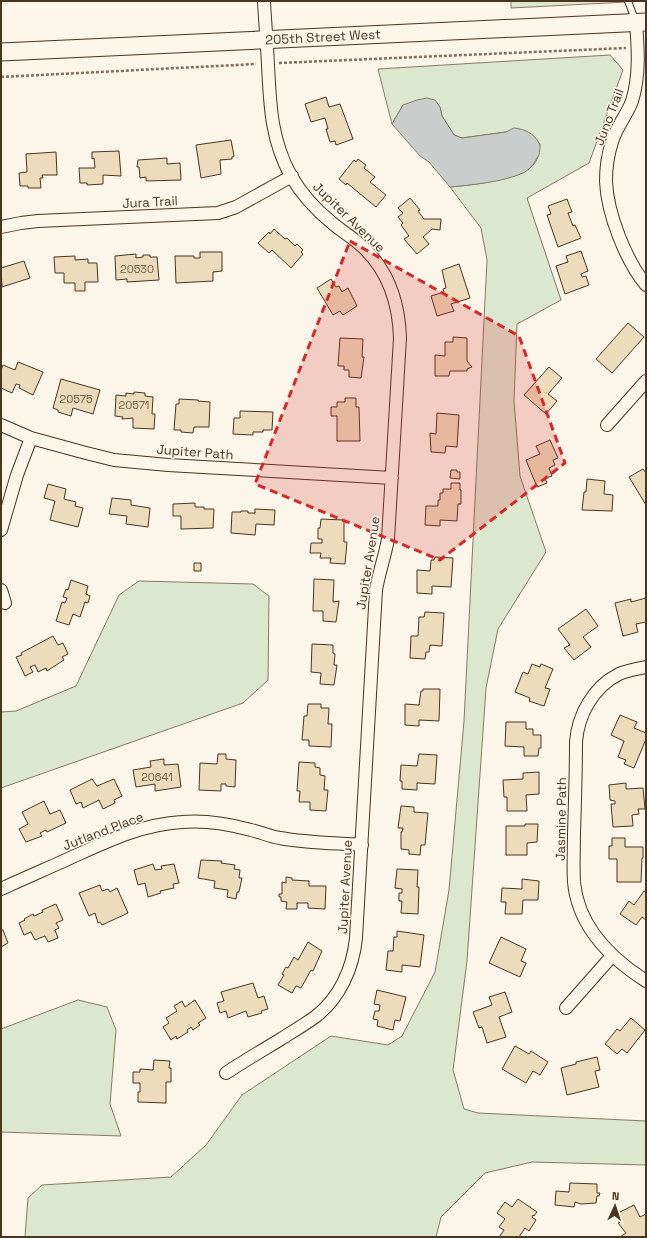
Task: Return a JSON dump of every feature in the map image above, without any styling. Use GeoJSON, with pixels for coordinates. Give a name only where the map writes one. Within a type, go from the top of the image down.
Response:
{"type":"FeatureCollection","features":[{"type":"Feature","properties":{"kind":"street","name":"Jupiter Avenue"},"geometry":{"type":"LineString","coordinates":[[226,1073],[316,1016],[334,998],[352,963],[355,949],[362,845],[376,590],[378,574],[386,552],[388,539],[400,338],[398,311],[391,288],[380,266],[364,248],[315,207],[303,193],[292,176],[279,150],[269,100],[264,1]]}},
{"type":"Feature","properties":{"kind":"street","name":"205th Street West"},"geometry":{"type":"LineString","coordinates":[[1,52],[641,22]]}},
{"type":"Feature","properties":{"kind":"street","name":"Juno Trail"},"geometry":{"type":"LineString","coordinates":[[641,22],[638,47],[637,80],[632,102],[612,140],[607,161],[606,182],[617,231],[628,257],[646,285]]}},
{"type":"Feature","properties":{"kind":"street","name":"Jura Trail"},"geometry":{"type":"LineString","coordinates":[[1,227],[38,221],[218,212],[236,208],[292,176]]}},
{"type":"Feature","properties":{"kind":"street"},"geometry":{"type":"LineString","coordinates":[[607,425],[646,381]]}},
{"type":"Feature","properties":{"kind":"street","name":"Jupiter Path"},"geometry":{"type":"LineString","coordinates":[[1,425],[31,438],[114,460],[392,478]]}},
{"type":"Feature","properties":{"kind":"street"},"geometry":{"type":"LineString","coordinates":[[1,530],[17,475],[31,438]]}},
{"type":"Feature","properties":{"kind":"street"},"geometry":{"type":"LineString","coordinates":[[1,590],[5,603]]}},
{"type":"Feature","properties":{"kind":"street","name":"Jasmine Path"},"geometry":{"type":"LineString","coordinates":[[646,667],[633,669],[619,674],[607,682],[588,703],[582,715],[577,734],[574,869],[576,895],[583,917],[589,928],[603,947],[612,956],[629,970],[646,981]]}},
{"type":"Feature","properties":{"kind":"street","name":"Jutland Place"},"geometry":{"type":"LineString","coordinates":[[1,889],[114,838],[147,827],[165,824],[194,821],[218,823],[252,830],[278,838],[297,841],[362,845]]}},
{"type":"Feature","properties":{"kind":"street"},"geometry":{"type":"LineString","coordinates":[[566,1008],[612,956]]}},
{"type":"Feature","properties":{"kind":"lane"},"geometry":{"type":"LineString","coordinates":[[628,1],[641,22]]}},
{"type":"Feature","properties":{"kind":"path"},"geometry":{"type":"LineString","coordinates":[[1,76],[638,47]]}},
{"type":"Feature","properties":{"kind":"highlighted area"},"geometry":{"type":"Polygon","coordinates":[[[350,241],[519,336],[565,463],[440,560],[255,484],[350,241]]]}},
{"type":"Feature","properties":{"kind":"green space"},"geometry":{"type":"Polygon","coordinates":[[[511,1],[646,1],[511,8],[511,1]]]}},
{"type":"Feature","properties":{"kind":"green space"},"geometry":{"type":"Polygon","coordinates":[[[610,55],[623,70],[589,163],[527,198],[561,300],[517,324],[514,401],[520,476],[546,552],[498,629],[486,688],[467,961],[453,1070],[464,1109],[478,1113],[646,1121],[646,1165],[532,1162],[485,1173],[441,1217],[436,1237],[25,1237],[28,1198],[42,1185],[171,1177],[206,1145],[242,1095],[331,1036],[388,1045],[402,1036],[435,972],[449,890],[464,721],[487,260],[481,228],[450,187],[494,181],[507,178],[527,170],[536,160],[540,144],[506,132],[462,138],[454,135],[442,116],[440,107],[403,105],[392,124],[378,69],[610,55]]]}},
{"type":"Feature","properties":{"kind":"green space"},"geometry":{"type":"Polygon","coordinates":[[[139,581],[253,584],[269,596],[268,680],[243,703],[1,788],[1,712],[16,711],[76,686],[119,595],[139,581]]]}},
{"type":"Feature","properties":{"kind":"green space"},"geometry":{"type":"Polygon","coordinates":[[[78,1000],[107,1007],[116,1030],[110,1104],[121,1136],[1,1132],[1,1029],[78,1000]]]}},
{"type":"Feature","properties":{"kind":"shaded area"},"geometry":{"type":"Polygon","coordinates":[[[427,98],[435,100],[440,107],[442,116],[454,135],[462,138],[506,132],[514,128],[521,129],[532,134],[540,146],[538,156],[533,165],[523,173],[506,179],[487,183],[450,187],[429,162],[420,156],[392,124],[403,105],[427,98]]]}},
{"type":"Feature","properties":{"kind":"building"},"geometry":{"type":"Polygon","coordinates":[[[326,97],[329,107],[340,104],[353,139],[336,145],[335,141],[330,142],[326,129],[328,129],[325,118],[311,122],[305,104],[326,97]]]}},
{"type":"Feature","properties":{"kind":"building"},"geometry":{"type":"Polygon","coordinates":[[[231,140],[234,156],[232,159],[220,160],[221,174],[201,178],[196,145],[231,140]]]}},
{"type":"Feature","properties":{"kind":"building"},"geometry":{"type":"Polygon","coordinates":[[[119,151],[121,176],[103,175],[103,184],[87,185],[87,183],[80,183],[79,168],[95,168],[94,158],[92,159],[92,152],[119,151]]]}},
{"type":"Feature","properties":{"kind":"building"},"geometry":{"type":"Polygon","coordinates":[[[56,152],[57,175],[42,175],[43,178],[40,178],[41,188],[28,188],[28,186],[20,186],[19,173],[27,172],[26,154],[56,152]]]}},
{"type":"Feature","properties":{"kind":"building"},"geometry":{"type":"Polygon","coordinates":[[[167,158],[167,164],[180,163],[181,180],[146,181],[146,177],[140,178],[139,167],[137,167],[138,160],[167,158]]]}},
{"type":"Feature","properties":{"kind":"building"},"geometry":{"type":"Polygon","coordinates":[[[358,159],[366,165],[364,168],[375,177],[370,182],[386,195],[376,207],[347,183],[346,185],[339,179],[354,160],[356,162],[358,159]]]}},
{"type":"Feature","properties":{"kind":"building"},"geometry":{"type":"Polygon","coordinates":[[[410,198],[420,210],[418,211],[424,219],[441,219],[440,230],[432,229],[423,237],[429,244],[417,254],[404,239],[409,236],[401,225],[403,223],[398,217],[403,213],[398,208],[410,198]]]}},
{"type":"Feature","properties":{"kind":"building"},"geometry":{"type":"Polygon","coordinates":[[[567,199],[572,212],[568,213],[573,226],[575,225],[581,238],[558,247],[547,215],[551,214],[548,206],[567,199]]]}},
{"type":"Feature","properties":{"kind":"building"},"geometry":{"type":"Polygon","coordinates":[[[274,229],[285,239],[287,238],[295,246],[297,244],[303,250],[301,252],[303,254],[291,268],[272,250],[269,253],[258,243],[274,229]]]}},
{"type":"Feature","properties":{"kind":"building"},"geometry":{"type":"Polygon","coordinates":[[[581,251],[588,271],[581,274],[582,277],[586,276],[589,285],[565,294],[556,266],[568,262],[566,256],[581,251]]]}},
{"type":"Feature","properties":{"kind":"building"},"geometry":{"type":"Polygon","coordinates":[[[200,252],[222,252],[222,271],[213,272],[213,281],[176,283],[175,256],[194,256],[194,258],[200,258],[200,252]]]}},
{"type":"Feature","properties":{"kind":"building"},"geometry":{"type":"Polygon","coordinates":[[[136,254],[136,258],[143,257],[143,255],[157,257],[159,280],[127,282],[127,279],[116,280],[115,256],[136,254]]]}},
{"type":"Feature","properties":{"kind":"building"},"geometry":{"type":"Polygon","coordinates":[[[75,256],[75,260],[88,259],[88,263],[97,263],[98,282],[85,282],[85,291],[75,291],[75,283],[64,283],[64,273],[55,273],[54,257],[75,256]]]}},
{"type":"Feature","properties":{"kind":"building"},"geometry":{"type":"Polygon","coordinates":[[[24,261],[30,278],[2,287],[1,268],[24,261]]]}},
{"type":"Feature","properties":{"kind":"building"},"geometry":{"type":"Polygon","coordinates":[[[459,264],[470,298],[451,304],[454,311],[437,316],[431,296],[444,292],[443,289],[446,288],[442,270],[459,264]]]}},
{"type":"Feature","properties":{"kind":"building"},"geometry":{"type":"Polygon","coordinates":[[[331,279],[336,287],[339,286],[342,292],[348,288],[357,306],[343,315],[340,311],[333,315],[317,288],[331,279]]]}},
{"type":"Feature","properties":{"kind":"building"},"geometry":{"type":"Polygon","coordinates":[[[628,323],[644,337],[612,373],[596,359],[628,323]]]}},
{"type":"Feature","properties":{"kind":"building"},"geometry":{"type":"Polygon","coordinates":[[[453,337],[467,338],[467,361],[472,367],[467,369],[467,371],[450,371],[449,376],[435,376],[435,355],[445,356],[445,342],[453,342],[453,337]]]}},
{"type":"Feature","properties":{"kind":"building"},"geometry":{"type":"Polygon","coordinates":[[[340,338],[363,339],[362,357],[364,357],[361,378],[349,377],[349,370],[344,370],[344,366],[338,366],[340,338]]]}},
{"type":"Feature","properties":{"kind":"building"},"geometry":{"type":"Polygon","coordinates":[[[18,362],[43,372],[33,395],[19,388],[20,385],[16,384],[12,393],[1,388],[1,370],[3,365],[15,370],[18,362]]]}},
{"type":"Feature","properties":{"kind":"building"},"geometry":{"type":"Polygon","coordinates":[[[549,367],[562,378],[548,394],[557,401],[546,414],[524,395],[549,367]]]}},
{"type":"Feature","properties":{"kind":"building"},"geometry":{"type":"Polygon","coordinates":[[[61,379],[100,390],[93,414],[73,408],[71,416],[58,412],[58,410],[53,408],[61,379]]]}},
{"type":"Feature","properties":{"kind":"building"},"geometry":{"type":"Polygon","coordinates":[[[134,392],[145,393],[145,396],[153,397],[152,414],[155,414],[154,429],[133,428],[133,418],[122,419],[123,417],[115,416],[116,395],[126,396],[126,393],[134,394],[134,392]]]}},
{"type":"Feature","properties":{"kind":"building"},"geometry":{"type":"Polygon","coordinates":[[[345,398],[356,398],[356,407],[359,407],[360,441],[337,441],[337,416],[331,416],[331,407],[337,407],[337,402],[345,402],[345,398]]]}},
{"type":"Feature","properties":{"kind":"building"},"geometry":{"type":"Polygon","coordinates":[[[179,399],[210,402],[209,427],[194,427],[193,433],[174,430],[176,404],[179,404],[179,399]]]}},
{"type":"Feature","properties":{"kind":"building"},"geometry":{"type":"Polygon","coordinates":[[[240,411],[273,412],[272,430],[253,432],[253,435],[233,434],[234,418],[240,418],[240,411]]]}},
{"type":"Feature","properties":{"kind":"building"},"geometry":{"type":"Polygon","coordinates":[[[437,413],[459,415],[457,447],[446,446],[445,453],[431,452],[430,433],[436,434],[437,413]]]}},
{"type":"Feature","properties":{"kind":"building"},"geometry":{"type":"Polygon","coordinates":[[[550,440],[558,458],[553,460],[555,465],[549,468],[552,476],[545,478],[547,483],[537,487],[526,460],[540,454],[536,446],[550,440]]]}},
{"type":"Feature","properties":{"kind":"building"},"geometry":{"type":"Polygon","coordinates":[[[643,469],[646,473],[646,505],[629,477],[643,469]]]}},
{"type":"Feature","properties":{"kind":"building"},"geometry":{"type":"Polygon","coordinates":[[[451,470],[457,470],[457,472],[460,472],[460,479],[450,478],[451,470]]]}},
{"type":"Feature","properties":{"kind":"building"},"geometry":{"type":"Polygon","coordinates":[[[587,479],[605,481],[604,494],[613,495],[612,511],[582,510],[587,479]]]}},
{"type":"Feature","properties":{"kind":"building"},"geometry":{"type":"Polygon","coordinates":[[[451,483],[460,483],[461,504],[458,504],[457,521],[440,520],[440,526],[425,525],[426,506],[438,506],[440,493],[443,493],[443,489],[451,489],[451,483]]]}},
{"type":"Feature","properties":{"kind":"building"},"geometry":{"type":"Polygon","coordinates":[[[48,484],[66,489],[64,499],[76,502],[75,506],[83,508],[78,527],[50,520],[55,501],[44,498],[48,484]]]}},
{"type":"Feature","properties":{"kind":"building"},"geometry":{"type":"Polygon","coordinates":[[[112,498],[131,500],[131,505],[150,508],[148,527],[126,524],[127,516],[109,514],[112,498]]]}},
{"type":"Feature","properties":{"kind":"building"},"geometry":{"type":"Polygon","coordinates":[[[195,503],[195,507],[214,509],[213,528],[181,529],[181,516],[173,516],[173,504],[195,503]]]}},
{"type":"Feature","properties":{"kind":"building"},"geometry":{"type":"Polygon","coordinates":[[[255,509],[275,510],[274,525],[256,524],[255,535],[231,533],[232,512],[248,511],[248,513],[255,513],[255,509]]]}},
{"type":"Feature","properties":{"kind":"building"},"geometry":{"type":"Polygon","coordinates":[[[321,519],[344,520],[344,542],[347,542],[345,564],[330,563],[331,558],[320,558],[321,553],[310,553],[311,543],[322,543],[322,539],[318,539],[318,528],[320,528],[321,519]]]}},
{"type":"Feature","properties":{"kind":"building"},"geometry":{"type":"Polygon","coordinates":[[[435,557],[453,558],[451,587],[432,586],[432,594],[417,593],[417,570],[430,571],[431,560],[434,560],[435,557]]]}},
{"type":"Feature","properties":{"kind":"building"},"geometry":{"type":"Polygon","coordinates":[[[194,563],[201,563],[201,571],[194,571],[194,563]]]}},
{"type":"Feature","properties":{"kind":"building"},"geometry":{"type":"Polygon","coordinates":[[[314,579],[334,580],[333,602],[339,601],[336,622],[323,621],[323,611],[313,611],[314,579]]]}},
{"type":"Feature","properties":{"kind":"building"},"geometry":{"type":"Polygon","coordinates":[[[71,580],[88,586],[86,594],[90,596],[88,603],[85,602],[80,617],[73,614],[69,625],[56,621],[62,602],[65,603],[67,598],[63,597],[66,589],[68,590],[71,580]]]}},
{"type":"Feature","properties":{"kind":"building"},"geometry":{"type":"Polygon","coordinates":[[[646,598],[646,622],[636,624],[638,632],[623,636],[615,603],[631,599],[631,602],[646,598]]]}},
{"type":"Feature","properties":{"kind":"building"},"geometry":{"type":"Polygon","coordinates":[[[586,609],[598,626],[583,637],[591,647],[574,660],[564,648],[570,645],[558,629],[586,609]]]}},
{"type":"Feature","properties":{"kind":"building"},"geometry":{"type":"Polygon","coordinates":[[[425,612],[444,613],[442,646],[430,645],[429,652],[426,652],[425,659],[410,658],[411,636],[418,636],[419,617],[424,617],[425,612]]]}},
{"type":"Feature","properties":{"kind":"building"},"geometry":{"type":"Polygon","coordinates":[[[53,636],[58,645],[63,643],[68,654],[62,657],[64,660],[47,671],[46,668],[38,672],[35,665],[30,667],[33,672],[25,676],[16,657],[22,655],[21,653],[53,636]]]}},
{"type":"Feature","properties":{"kind":"building"},"geometry":{"type":"Polygon","coordinates":[[[312,644],[333,645],[333,653],[335,654],[334,665],[337,665],[334,685],[320,684],[321,673],[311,672],[312,644]]]}},
{"type":"Feature","properties":{"kind":"building"},"geometry":{"type":"Polygon","coordinates":[[[532,664],[540,667],[541,664],[553,669],[545,688],[550,689],[544,706],[529,701],[530,698],[515,692],[523,672],[528,674],[532,664]]]}},
{"type":"Feature","properties":{"kind":"building"},"geometry":{"type":"Polygon","coordinates":[[[423,689],[440,689],[439,721],[419,720],[419,726],[405,725],[405,704],[419,705],[421,691],[423,691],[423,689]]]}},
{"type":"Feature","properties":{"kind":"building"},"geometry":{"type":"Polygon","coordinates":[[[308,704],[321,704],[321,708],[329,708],[328,724],[332,724],[331,747],[309,746],[309,740],[302,740],[304,716],[307,716],[308,704]]]}},
{"type":"Feature","properties":{"kind":"building"},"geometry":{"type":"Polygon","coordinates":[[[620,715],[637,722],[634,728],[646,733],[646,739],[634,768],[624,764],[626,760],[618,757],[624,741],[611,735],[620,715]]]}},
{"type":"Feature","properties":{"kind":"building"},"geometry":{"type":"Polygon","coordinates":[[[506,722],[526,722],[526,729],[533,729],[533,735],[541,735],[541,748],[539,748],[538,756],[524,756],[524,747],[505,746],[506,722]]]}},
{"type":"Feature","properties":{"kind":"building"},"geometry":{"type":"Polygon","coordinates":[[[218,754],[226,754],[226,759],[236,760],[235,787],[221,784],[221,791],[199,790],[200,763],[217,764],[218,754]]]}},
{"type":"Feature","properties":{"kind":"building"},"geometry":{"type":"Polygon","coordinates":[[[419,754],[437,755],[435,784],[417,783],[417,790],[402,789],[402,781],[400,781],[401,765],[417,766],[419,754]]]}},
{"type":"Feature","properties":{"kind":"building"},"geometry":{"type":"Polygon","coordinates":[[[164,759],[164,765],[178,764],[181,787],[155,791],[155,784],[136,787],[133,770],[151,767],[150,761],[164,759]]]}},
{"type":"Feature","properties":{"kind":"building"},"geometry":{"type":"Polygon","coordinates":[[[299,762],[315,763],[315,767],[320,768],[320,775],[325,776],[324,790],[328,790],[326,811],[310,810],[310,802],[299,802],[300,791],[297,791],[299,762]]]}},
{"type":"Feature","properties":{"kind":"building"},"geometry":{"type":"Polygon","coordinates":[[[539,772],[539,794],[526,795],[527,811],[507,811],[507,797],[504,797],[503,780],[523,779],[523,773],[539,772]]]}},
{"type":"Feature","properties":{"kind":"building"},"geometry":{"type":"Polygon","coordinates":[[[92,779],[97,786],[114,779],[122,796],[114,800],[115,803],[103,809],[99,800],[83,808],[81,802],[76,804],[70,790],[92,779]]]}},
{"type":"Feature","properties":{"kind":"building"},"geometry":{"type":"Polygon","coordinates":[[[626,783],[626,789],[643,788],[645,809],[638,809],[639,814],[632,815],[633,826],[613,827],[611,804],[615,804],[615,801],[610,800],[609,785],[626,783]]]}},
{"type":"Feature","properties":{"kind":"building"},"geometry":{"type":"Polygon","coordinates":[[[44,801],[50,814],[60,810],[66,823],[47,832],[46,830],[40,833],[42,836],[26,842],[19,829],[28,824],[22,812],[44,801]]]}},
{"type":"Feature","properties":{"kind":"building"},"geometry":{"type":"Polygon","coordinates":[[[401,806],[414,807],[414,812],[428,813],[425,845],[421,845],[420,855],[409,854],[409,850],[401,849],[401,832],[403,828],[398,828],[401,806]]]}},
{"type":"Feature","properties":{"kind":"building"},"geometry":{"type":"Polygon","coordinates":[[[525,824],[538,824],[537,842],[527,843],[527,855],[506,855],[506,826],[525,826],[525,824]]]}},
{"type":"Feature","properties":{"kind":"building"},"geometry":{"type":"Polygon","coordinates":[[[612,838],[625,838],[625,847],[643,847],[641,882],[617,882],[617,859],[609,859],[609,846],[612,846],[612,838]]]}},
{"type":"Feature","properties":{"kind":"building"},"geometry":{"type":"Polygon","coordinates":[[[201,860],[222,861],[221,863],[235,865],[234,869],[240,870],[239,878],[242,878],[236,899],[227,897],[228,890],[214,888],[215,881],[198,878],[201,860]]]}},
{"type":"Feature","properties":{"kind":"building"},"geometry":{"type":"Polygon","coordinates":[[[153,864],[155,870],[162,869],[161,866],[174,864],[179,883],[173,884],[174,888],[160,891],[161,893],[148,897],[145,883],[138,885],[134,870],[153,864]]]}},
{"type":"Feature","properties":{"kind":"building"},"geometry":{"type":"Polygon","coordinates":[[[397,869],[418,870],[418,914],[401,913],[402,901],[399,901],[399,893],[402,893],[402,889],[395,888],[397,869]]]}},
{"type":"Feature","properties":{"kind":"building"},"geometry":{"type":"Polygon","coordinates":[[[286,877],[292,878],[292,880],[309,881],[309,886],[326,886],[325,909],[308,908],[308,903],[297,903],[297,909],[286,909],[287,902],[281,901],[279,894],[282,894],[282,882],[286,883],[286,877]]]}},
{"type":"Feature","properties":{"kind":"building"},"geometry":{"type":"Polygon","coordinates":[[[522,879],[539,881],[538,900],[523,900],[522,914],[505,914],[506,902],[501,902],[502,888],[522,889],[522,879]]]}},
{"type":"Feature","properties":{"kind":"building"},"geometry":{"type":"Polygon","coordinates":[[[100,885],[102,891],[108,889],[110,892],[117,888],[128,913],[102,925],[100,922],[98,923],[95,913],[89,916],[79,893],[100,885]]]}},
{"type":"Feature","properties":{"kind":"building"},"geometry":{"type":"Polygon","coordinates":[[[644,891],[646,892],[646,920],[642,917],[636,925],[620,914],[629,901],[634,905],[644,891]]]}},
{"type":"Feature","properties":{"kind":"building"},"geometry":{"type":"Polygon","coordinates":[[[56,904],[63,920],[56,923],[59,928],[55,930],[58,938],[48,942],[45,936],[35,940],[31,932],[24,935],[19,923],[33,914],[34,916],[43,912],[42,910],[56,904]]]}},
{"type":"Feature","properties":{"kind":"building"},"geometry":{"type":"Polygon","coordinates":[[[1,930],[3,930],[8,943],[1,947],[1,930]]]}},
{"type":"Feature","properties":{"kind":"building"},"geometry":{"type":"Polygon","coordinates":[[[397,931],[424,935],[420,967],[402,965],[402,972],[386,970],[388,951],[393,951],[394,937],[397,937],[397,931]]]}},
{"type":"Feature","properties":{"kind":"building"},"geometry":{"type":"Polygon","coordinates":[[[501,937],[526,949],[521,961],[526,963],[520,977],[489,963],[501,937]]]}},
{"type":"Feature","properties":{"kind":"building"},"geometry":{"type":"Polygon","coordinates":[[[308,942],[322,951],[313,971],[311,970],[301,988],[296,986],[292,993],[278,985],[284,975],[282,974],[286,967],[288,968],[294,957],[298,960],[308,942]]]}},
{"type":"Feature","properties":{"kind":"building"},"geometry":{"type":"Polygon","coordinates":[[[253,983],[258,998],[264,996],[268,1009],[261,1011],[262,1013],[248,1017],[246,1011],[228,1018],[226,1011],[220,1013],[217,1003],[224,1001],[221,992],[253,983]]]}},
{"type":"Feature","properties":{"kind":"building"},"geometry":{"type":"Polygon","coordinates":[[[377,990],[406,997],[400,1021],[395,1020],[393,1030],[377,1026],[378,1020],[373,1019],[375,1011],[379,1011],[380,1005],[374,1004],[377,990]]]}},
{"type":"Feature","properties":{"kind":"building"},"geometry":{"type":"Polygon","coordinates":[[[505,992],[512,1012],[499,1017],[506,1037],[487,1043],[482,1027],[479,1028],[473,1012],[492,1005],[489,997],[505,992]]]}},
{"type":"Feature","properties":{"kind":"building"},"geometry":{"type":"Polygon","coordinates":[[[195,1000],[206,1018],[198,1023],[200,1025],[193,1030],[191,1027],[187,1030],[188,1032],[177,1039],[176,1036],[171,1040],[163,1027],[169,1023],[166,1018],[177,1011],[174,1006],[182,1001],[185,1007],[195,1000]]]}},
{"type":"Feature","properties":{"kind":"building"},"geometry":{"type":"Polygon","coordinates":[[[631,1018],[645,1030],[627,1053],[622,1049],[617,1054],[605,1044],[617,1029],[620,1031],[631,1018]]]}},
{"type":"Feature","properties":{"kind":"building"},"geometry":{"type":"Polygon","coordinates":[[[515,1046],[529,1054],[531,1051],[548,1062],[540,1075],[533,1071],[526,1083],[502,1069],[515,1046]]]}},
{"type":"Feature","properties":{"kind":"building"},"geometry":{"type":"Polygon","coordinates":[[[597,1057],[600,1070],[595,1071],[599,1087],[567,1095],[561,1068],[576,1064],[576,1062],[597,1057]]]}},
{"type":"Feature","properties":{"kind":"building"},"geometry":{"type":"Polygon","coordinates":[[[154,1060],[170,1061],[169,1068],[171,1068],[171,1082],[166,1082],[166,1103],[138,1102],[140,1083],[133,1083],[133,1072],[140,1072],[140,1069],[153,1070],[154,1060]]]}},
{"type":"Feature","properties":{"kind":"building"},"geometry":{"type":"Polygon","coordinates":[[[570,1183],[597,1184],[597,1193],[600,1193],[599,1196],[597,1196],[596,1203],[581,1204],[575,1202],[574,1207],[555,1205],[556,1191],[569,1192],[570,1183]]]}},
{"type":"Feature","properties":{"kind":"building"},"geometry":{"type":"Polygon","coordinates":[[[518,1199],[537,1212],[532,1217],[536,1220],[529,1231],[525,1228],[519,1237],[501,1237],[500,1236],[504,1230],[499,1227],[505,1219],[497,1213],[505,1202],[512,1207],[518,1199]]]}},
{"type":"Feature","properties":{"kind":"building"},"geometry":{"type":"Polygon","coordinates":[[[634,1205],[640,1217],[646,1214],[646,1237],[620,1237],[626,1233],[618,1223],[621,1222],[616,1214],[634,1205]]]}}]}
